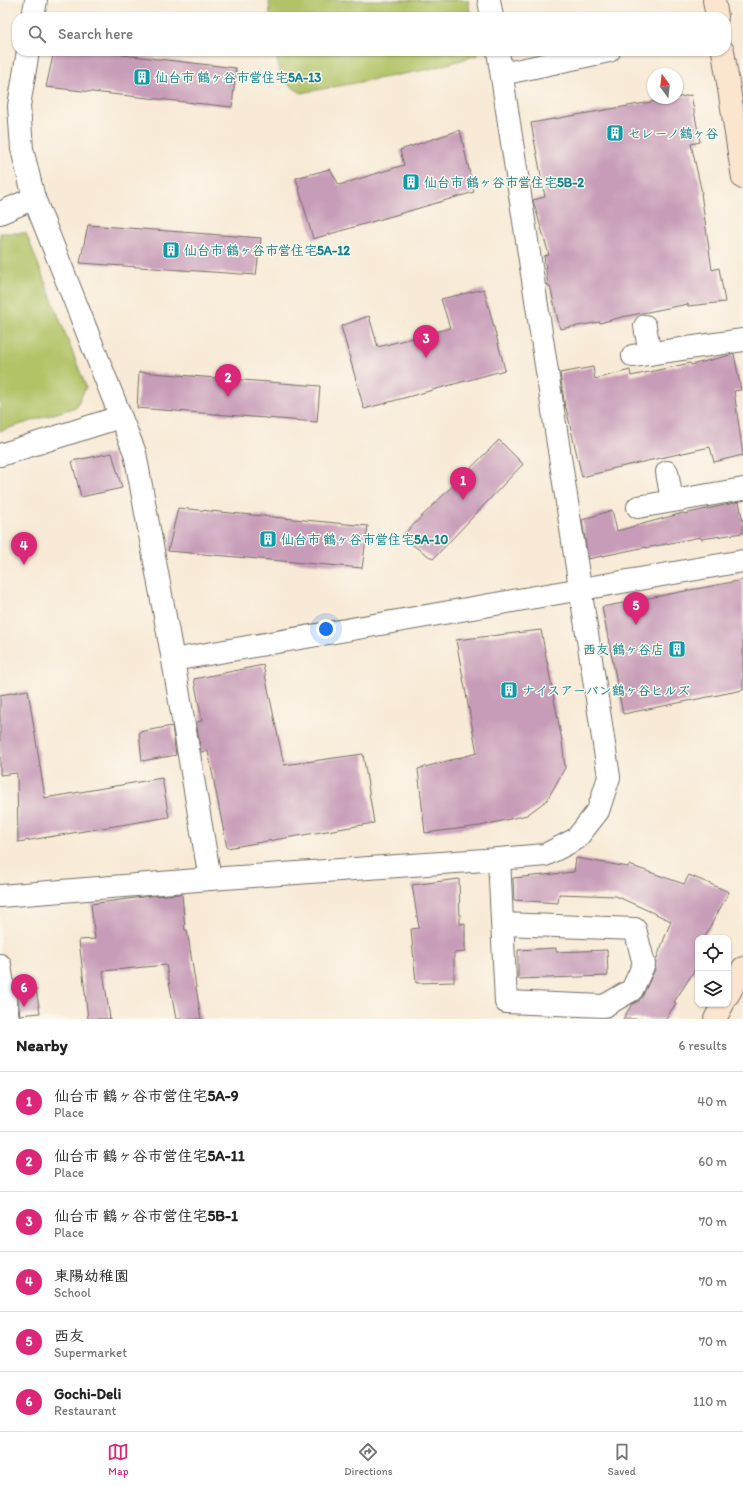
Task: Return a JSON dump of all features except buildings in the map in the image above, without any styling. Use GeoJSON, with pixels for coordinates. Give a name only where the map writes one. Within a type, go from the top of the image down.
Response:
{"type":"FeatureCollection","features":[{"type":"Feature","properties":{"kind":"street"},"geometry":{"type":"LineString","coordinates":[[34,12],[36,0]]}},
{"type":"Feature","properties":{"kind":"street"},"geometry":{"type":"LineString","coordinates":[[489,0],[491,12]]}},
{"type":"Feature","properties":{"kind":"street"},"geometry":{"type":"LineString","coordinates":[[714,0],[716,12]]}},
{"type":"Feature","properties":{"kind":"street"},"geometry":{"type":"LineString","coordinates":[[27,56],[19,106],[22,149],[34,198],[135,454],[173,660],[210,879]]}},
{"type":"Feature","properties":{"kind":"street"},"geometry":{"type":"LineString","coordinates":[[0,896],[545,855],[576,840],[598,811],[609,777],[499,56]]}},
{"type":"Feature","properties":{"kind":"street"},"geometry":{"type":"LineString","coordinates":[[502,74],[586,56]]}},
{"type":"Feature","properties":{"kind":"street"},"geometry":{"type":"LineString","coordinates":[[724,56],[743,177]]}},
{"type":"Feature","properties":{"kind":"street"},"geometry":{"type":"LineString","coordinates":[[0,213],[34,198]]}},
{"type":"Feature","properties":{"kind":"street"},"geometry":{"type":"LineString","coordinates":[[645,326],[641,355],[743,340]]}},
{"type":"Feature","properties":{"kind":"street"},"geometry":{"type":"LineString","coordinates":[[0,455],[120,417]]}},
{"type":"Feature","properties":{"kind":"street"},"geometry":{"type":"LineString","coordinates":[[667,472],[672,501]]}},
{"type":"Feature","properties":{"kind":"street"},"geometry":{"type":"LineString","coordinates":[[638,507],[743,489]]}},
{"type":"Feature","properties":{"kind":"street"},"geometry":{"type":"LineString","coordinates":[[173,660],[743,561]]}},
{"type":"Feature","properties":{"kind":"street"},"geometry":{"type":"LineString","coordinates":[[499,859],[502,924],[506,1002],[604,1006],[632,990],[644,964],[635,929],[502,924]]}},
{"type":"Feature","properties":{"kind":"street"},"geometry":{"type":"LineString","coordinates":[[0,965],[8,1019]]}},
{"type":"Feature","properties":{"kind":"street"},"geometry":{"type":"LineString","coordinates":[[731,990],[743,968]]}},
{"type":"Feature","properties":{"kind":"street"},"geometry":{"type":"LineString","coordinates":[[715,1019],[721,1007]]}},
{"type":"Feature","properties":{"kind":"green space"},"geometry":{"type":"Polygon","coordinates":[[[269,0],[468,0],[470,12],[270,12],[269,0]]]}},
{"type":"Feature","properties":{"kind":"green space"},"geometry":{"type":"Polygon","coordinates":[[[276,56],[475,56],[430,69],[301,93],[282,80],[276,56]]]}},
{"type":"Feature","properties":{"kind":"green space"},"geometry":{"type":"Polygon","coordinates":[[[0,233],[26,233],[86,387],[76,407],[0,431],[0,233]]]}},
{"type":"Feature","properties":{"kind":"place","name":"仙台市 鶴ヶ谷市営住宅5A-13"},"geometry":{"type":"Point","coordinates":[142,77]}},
{"type":"Feature","properties":{"kind":"place","name":"セレーノ鶴ヶ谷"},"geometry":{"type":"Point","coordinates":[615,133]}},
{"type":"Feature","properties":{"kind":"place","name":"仙台市 鶴ヶ谷市営住宅5B-2"},"geometry":{"type":"Point","coordinates":[411,182]}},
{"type":"Feature","properties":{"kind":"place","name":"仙台市 鶴ヶ谷市営住宅5A-12"},"geometry":{"type":"Point","coordinates":[171,250]}},
{"type":"Feature","properties":{"kind":"place","name":"仙台市 鶴ヶ谷市営住宅5B-1"},"geometry":{"type":"Point","coordinates":[426,358]}},
{"type":"Feature","properties":{"kind":"place","name":"仙台市 鶴ヶ谷市営住宅5A-11"},"geometry":{"type":"Point","coordinates":[228,397]}},
{"type":"Feature","properties":{"kind":"place","name":"仙台市 鶴ヶ谷市営住宅5A-9"},"geometry":{"type":"Point","coordinates":[463,500]}},
{"type":"Feature","properties":{"kind":"place","name":"仙台市 鶴ヶ谷市営住宅5A-10"},"geometry":{"type":"Point","coordinates":[268,539]}},
{"type":"Feature","properties":{"kind":"place","name":"東陽幼稚園"},"geometry":{"type":"Point","coordinates":[24,565]}},
{"type":"Feature","properties":{"kind":"place","name":"西友"},"geometry":{"type":"Point","coordinates":[636,625]}},
{"type":"Feature","properties":{"kind":"place","name":"西友 鶴ヶ谷店"},"geometry":{"type":"Point","coordinates":[677,649]}},
{"type":"Feature","properties":{"kind":"place","name":"ナイスアーバン鶴ヶ谷ヒルズ"},"geometry":{"type":"Point","coordinates":[509,690]}},
{"type":"Feature","properties":{"kind":"place","name":"Gochi-Deli"},"geometry":{"type":"Point","coordinates":[24,1007]}}]}
